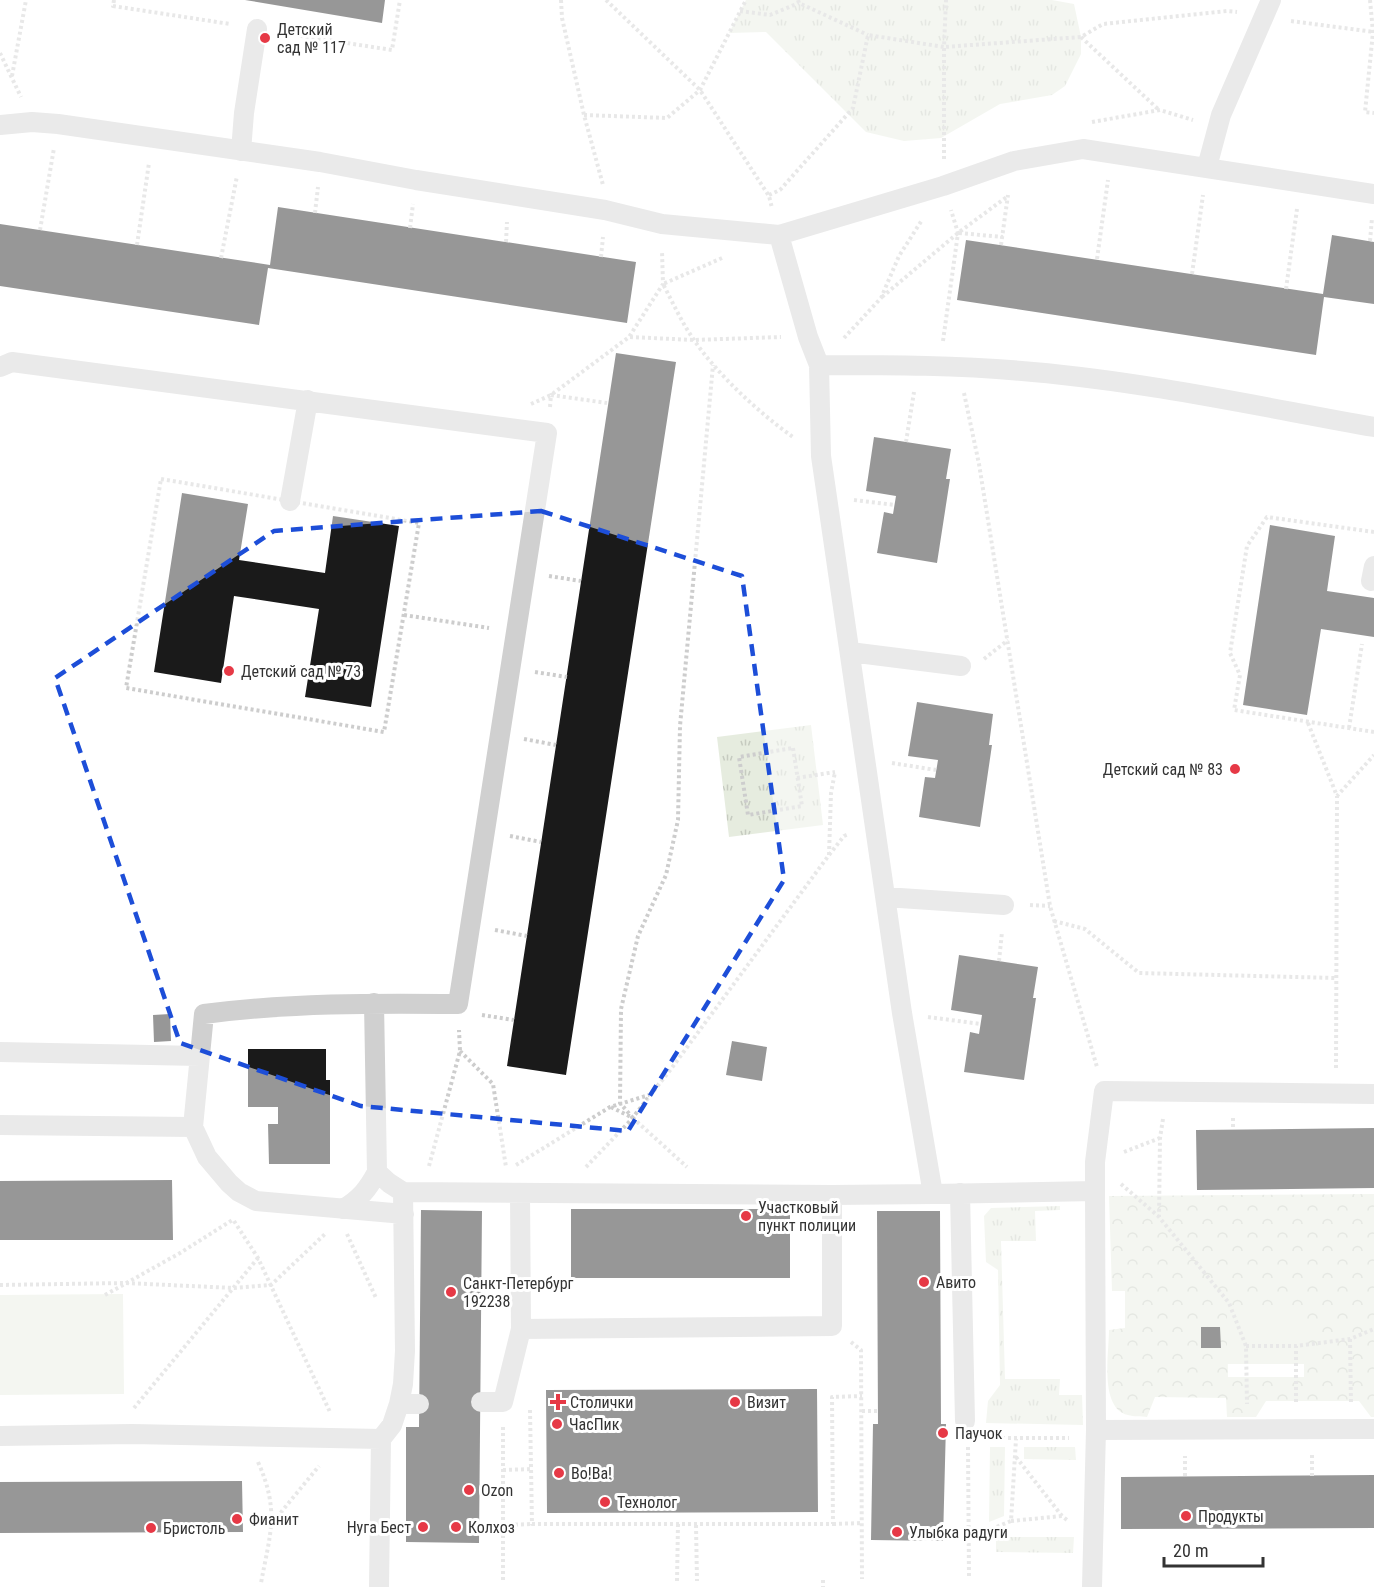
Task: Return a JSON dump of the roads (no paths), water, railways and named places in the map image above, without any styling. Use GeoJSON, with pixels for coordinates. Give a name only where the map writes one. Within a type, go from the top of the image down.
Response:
{"type":"FeatureCollection","features":[{"type":"Feature","properties":{"kind":"lane"},"geometry":{"type":"LineString","coordinates":[[1207,167],[1221,116],[1267,9]]}},
{"type":"Feature","properties":{"kind":"lane"},"geometry":{"type":"LineString","coordinates":[[241,151],[244,113],[257,29]]}},
{"type":"Feature","properties":{"kind":"lane"},"geometry":{"type":"LineString","coordinates":[[0,124],[32,122],[58,124],[320,162],[416,180],[605,210],[662,224],[779,235],[943,186],[1014,161],[1083,149],[1374,194]]}},
{"type":"Feature","properties":{"kind":"lane"},"geometry":{"type":"LineString","coordinates":[[779,235],[808,337],[819,365],[821,456],[885,897],[933,1194]]}},
{"type":"Feature","properties":{"kind":"lane"},"geometry":{"type":"LineString","coordinates":[[0,367],[12,362],[547,433],[458,1008],[374,1003],[260,1007],[204,1014],[193,1127],[207,1157],[229,1183],[255,1201],[340,1213],[404,1214]]}},
{"type":"Feature","properties":{"kind":"lane"},"geometry":{"type":"LineString","coordinates":[[819,365],[939,366],[1032,372],[1116,382],[1374,428]]}},
{"type":"Feature","properties":{"kind":"lane"},"geometry":{"type":"LineString","coordinates":[[290,501],[308,400]]}},
{"type":"Feature","properties":{"kind":"lane"},"geometry":{"type":"LineString","coordinates":[[850,652],[961,666]]}},
{"type":"Feature","properties":{"kind":"lane"},"geometry":{"type":"LineString","coordinates":[[885,897],[1004,905]]}},
{"type":"Feature","properties":{"kind":"lane"},"geometry":{"type":"LineString","coordinates":[[340,1213],[358,1200],[367,1190],[377,1172],[374,1003]]}},
{"type":"Feature","properties":{"kind":"lane"},"geometry":{"type":"LineString","coordinates":[[0,1052],[200,1056]]}},
{"type":"Feature","properties":{"kind":"lane"},"geometry":{"type":"LineString","coordinates":[[1092,1587],[1096,1434],[1095,1162],[1104,1091],[1374,1094]]}},
{"type":"Feature","properties":{"kind":"lane"},"geometry":{"type":"LineString","coordinates":[[0,1125],[193,1127]]}},
{"type":"Feature","properties":{"kind":"lane"},"geometry":{"type":"LineString","coordinates":[[377,1172],[389,1183],[412,1192],[832,1195],[1095,1191]]}},
{"type":"Feature","properties":{"kind":"lane"},"geometry":{"type":"LineString","coordinates":[[379,1587],[381,1439],[392,1425],[404,1384],[404,1214],[412,1192]]}},
{"type":"Feature","properties":{"kind":"lane"},"geometry":{"type":"LineString","coordinates":[[481,1402],[503,1402],[521,1329],[520,1193]]}},
{"type":"Feature","properties":{"kind":"lane"},"geometry":{"type":"LineString","coordinates":[[960,1193],[966,1429]]}},
{"type":"Feature","properties":{"kind":"lane"},"geometry":{"type":"LineString","coordinates":[[521,1329],[832,1326],[832,1195]]}},
{"type":"Feature","properties":{"kind":"lane"},"geometry":{"type":"LineString","coordinates":[[399,1404],[419,1404]]}},
{"type":"Feature","properties":{"kind":"lane"},"geometry":{"type":"LineString","coordinates":[[1096,1434],[1374,1429]]}},
{"type":"Feature","properties":{"kind":"lane"},"geometry":{"type":"LineString","coordinates":[[0,1436],[112,1435],[381,1439]]}},
{"type":"Feature","properties":{"kind":"place","name":"Детский сад № 117"},"geometry":{"type":"Point","coordinates":[265,38]}},
{"type":"Feature","properties":{"kind":"place","name":"Детский сад № 73"},"geometry":{"type":"Point","coordinates":[229,671]}},
{"type":"Feature","properties":{"kind":"place","name":"Детский сад № 83"},"geometry":{"type":"Point","coordinates":[1235,769]}},
{"type":"Feature","properties":{"kind":"place","name":"Участковый пункт полиции"},"geometry":{"type":"Point","coordinates":[746,1216]}},
{"type":"Feature","properties":{"kind":"place","name":"Авито"},"geometry":{"type":"Point","coordinates":[924,1282]}},
{"type":"Feature","properties":{"kind":"place","name":"Санкт-Петербург 192238"},"geometry":{"type":"Point","coordinates":[451,1292]}},
{"type":"Feature","properties":{"kind":"place","name":"Столички"},"geometry":{"type":"Point","coordinates":[558,1402]}},
{"type":"Feature","properties":{"kind":"place","name":"Визит"},"geometry":{"type":"Point","coordinates":[735,1402]}},
{"type":"Feature","properties":{"kind":"place","name":"ЧасПик"},"geometry":{"type":"Point","coordinates":[557,1424]}},
{"type":"Feature","properties":{"kind":"place","name":"Паучок"},"geometry":{"type":"Point","coordinates":[943,1433]}},
{"type":"Feature","properties":{"kind":"place","name":"Во!Ва!"},"geometry":{"type":"Point","coordinates":[559,1473]}},
{"type":"Feature","properties":{"kind":"place","name":"Ozon"},"geometry":{"type":"Point","coordinates":[469,1490]}},
{"type":"Feature","properties":{"kind":"place","name":"Технолог"},"geometry":{"type":"Point","coordinates":[605,1502]}},
{"type":"Feature","properties":{"kind":"place","name":"Продукты"},"geometry":{"type":"Point","coordinates":[1186,1516]}},
{"type":"Feature","properties":{"kind":"place","name":"Фианит"},"geometry":{"type":"Point","coordinates":[237,1519]}},
{"type":"Feature","properties":{"kind":"place","name":"Нуга Бест"},"geometry":{"type":"Point","coordinates":[423,1527]}},
{"type":"Feature","properties":{"kind":"place","name":"Колхоз"},"geometry":{"type":"Point","coordinates":[456,1527]}},
{"type":"Feature","properties":{"kind":"place","name":"Бристоль"},"geometry":{"type":"Point","coordinates":[151,1528]}},
{"type":"Feature","properties":{"kind":"place","name":"Улыбка радуги"},"geometry":{"type":"Point","coordinates":[897,1532]}}]}
